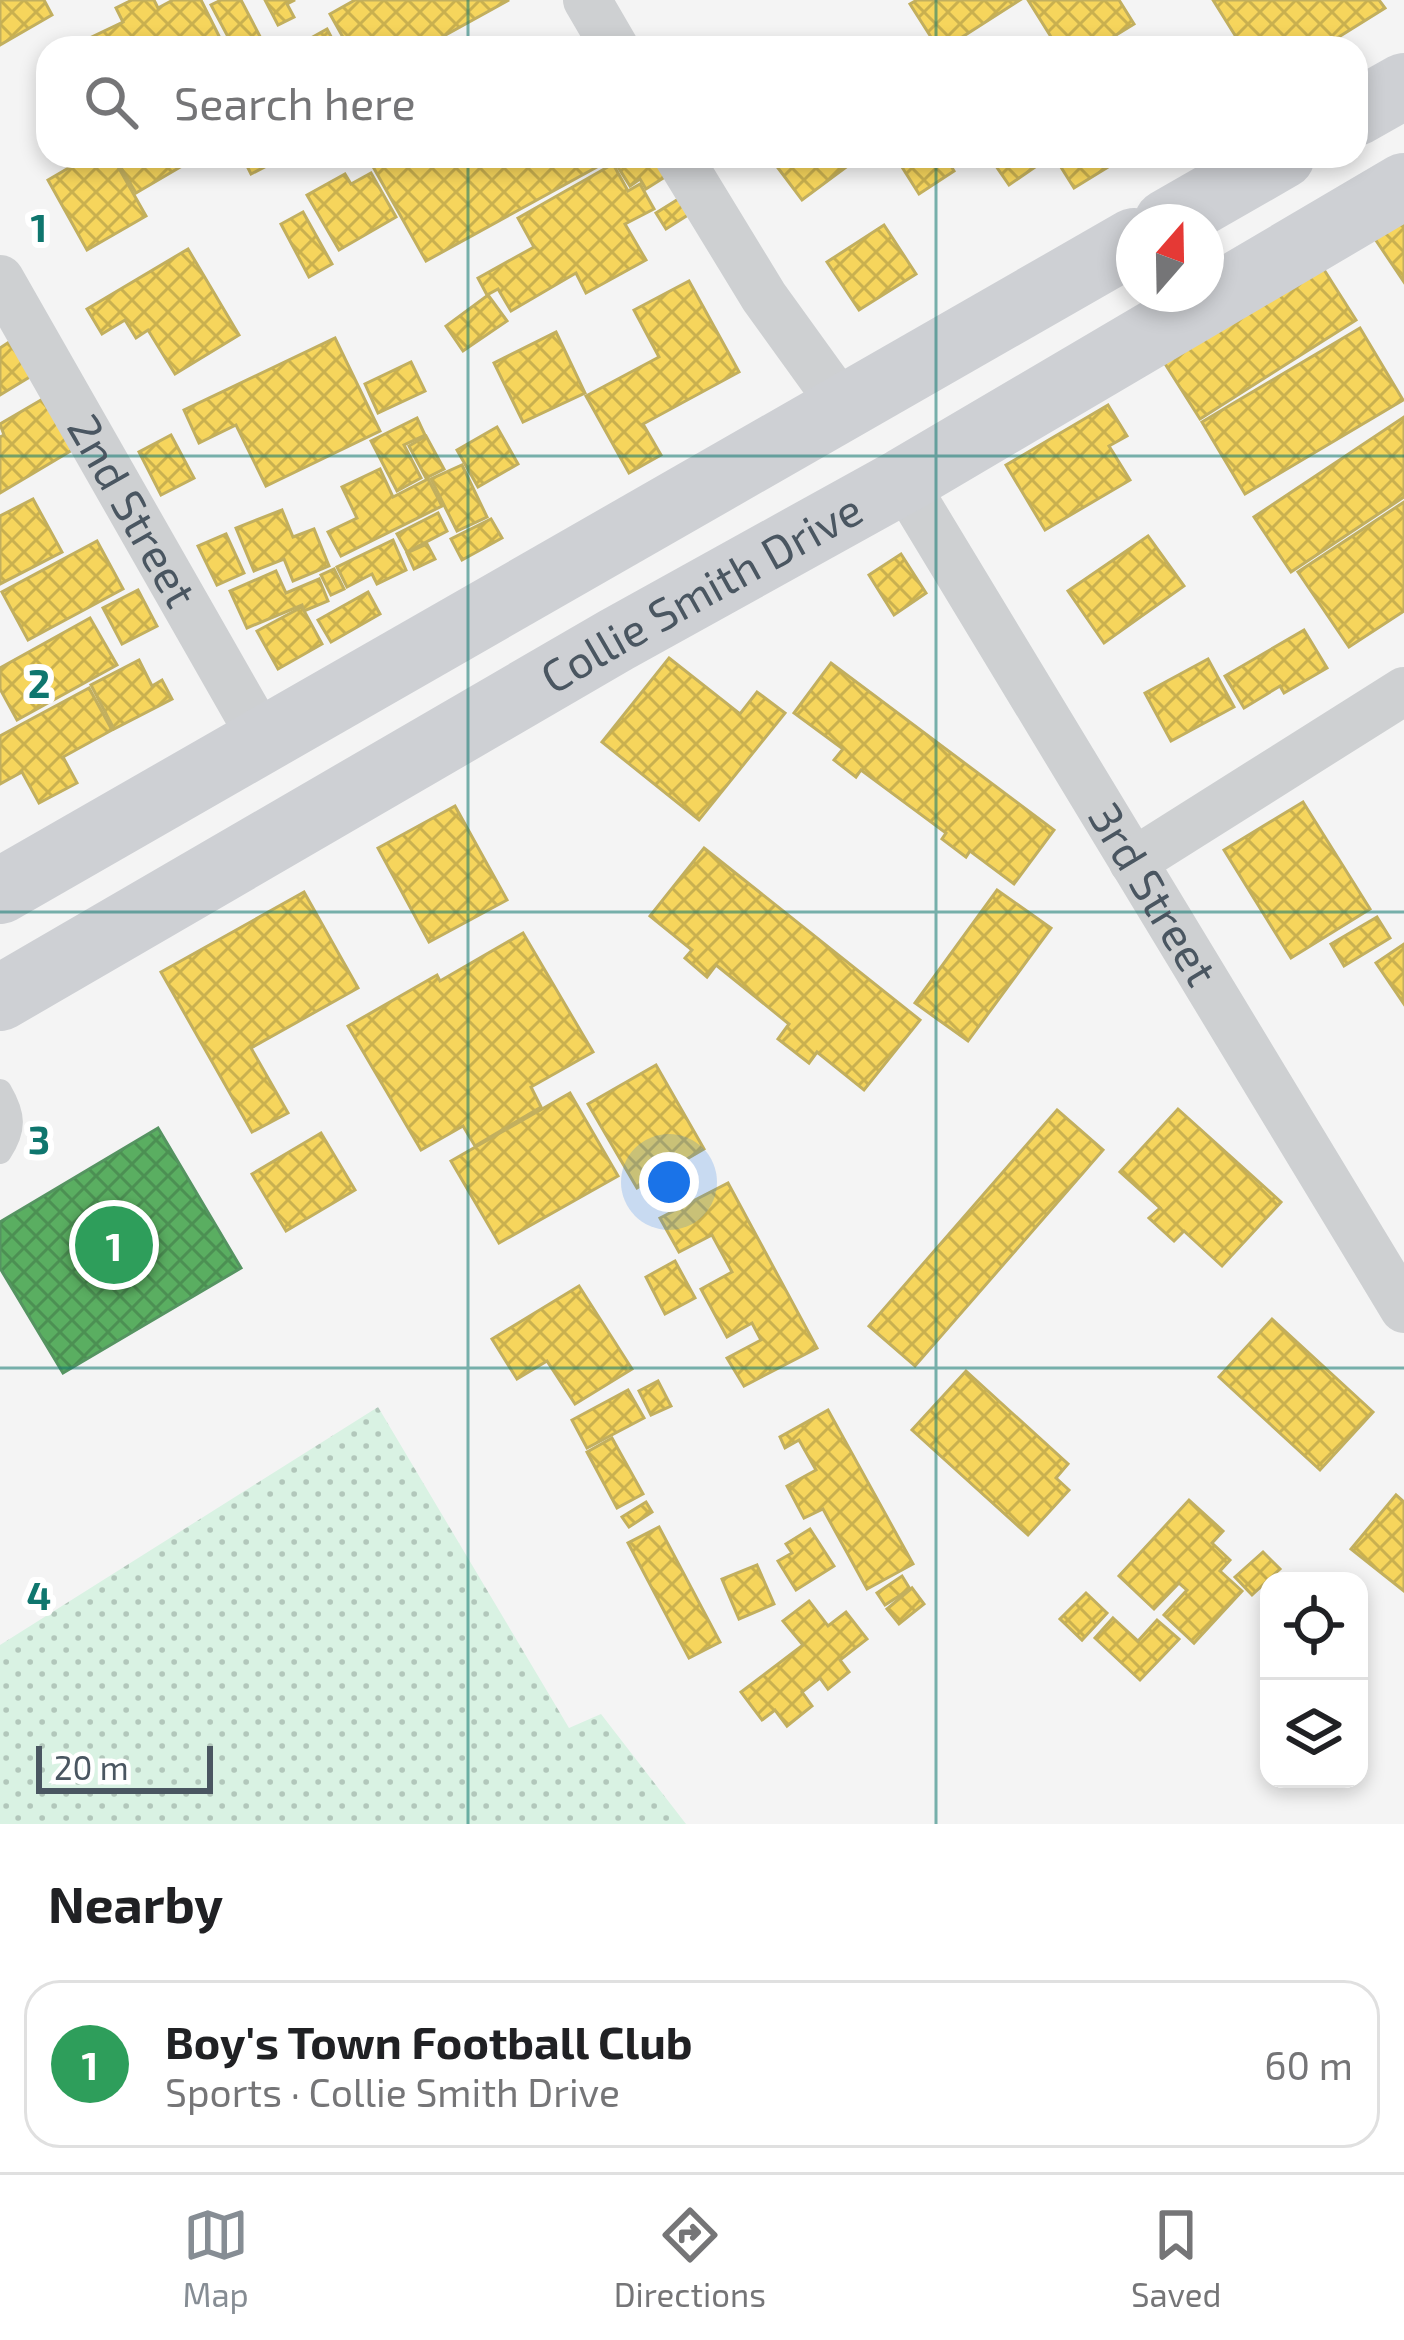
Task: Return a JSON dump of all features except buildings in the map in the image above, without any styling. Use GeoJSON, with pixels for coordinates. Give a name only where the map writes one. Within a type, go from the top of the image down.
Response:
{"type":"FeatureCollection","features":[{"type":"Feature","properties":{"kind":"street"},"geometry":{"type":"LineString","coordinates":[[587,0],[608,36]]}},
{"type":"Feature","properties":{"kind":"street"},"geometry":{"type":"LineString","coordinates":[[1368,106],[1404,86]]}},
{"type":"Feature","properties":{"kind":"street"},"geometry":{"type":"LineString","coordinates":[[685,168],[764,296],[844,408]]}},
{"type":"Feature","properties":{"kind":"street"},"geometry":{"type":"LineString","coordinates":[[1199,204],[1261,168]]}},
{"type":"Feature","properties":{"kind":"street","name":"Collie Smith Drive"},"geometry":{"type":"LineString","coordinates":[[0,998],[616,640],[903,482],[1404,186]]}},
{"type":"Feature","properties":{"kind":"street","name":"Collie Smith Drive"},"geometry":{"type":"LineString","coordinates":[[0,891],[1116,251]]}},
{"type":"Feature","properties":{"kind":"street","name":"2nd Street"},"geometry":{"type":"LineString","coordinates":[[0,280],[263,742]]}},
{"type":"Feature","properties":{"kind":"street","name":"3rd Street"},"geometry":{"type":"LineString","coordinates":[[903,482],[1404,1309]]}},
{"type":"Feature","properties":{"kind":"street"},"geometry":{"type":"LineString","coordinates":[[1133,862],[1404,691]]}},
{"type":"Feature","properties":{"kind":"lane"},"geometry":{"type":"LineString","coordinates":[[0,1091],[12,1111],[12,1133],[0,1152]]}},
{"type":"Feature","properties":{"kind":"green space"},"geometry":{"type":"Polygon","coordinates":[[[378,1407],[569,1728],[601,1714],[686,1824],[0,1824],[0,1645],[378,1407]]]}},
{"type":"Feature","properties":{"kind":"place","name":"Boy's Town Football Club"},"geometry":{"type":"Point","coordinates":[114,1245]}}]}
